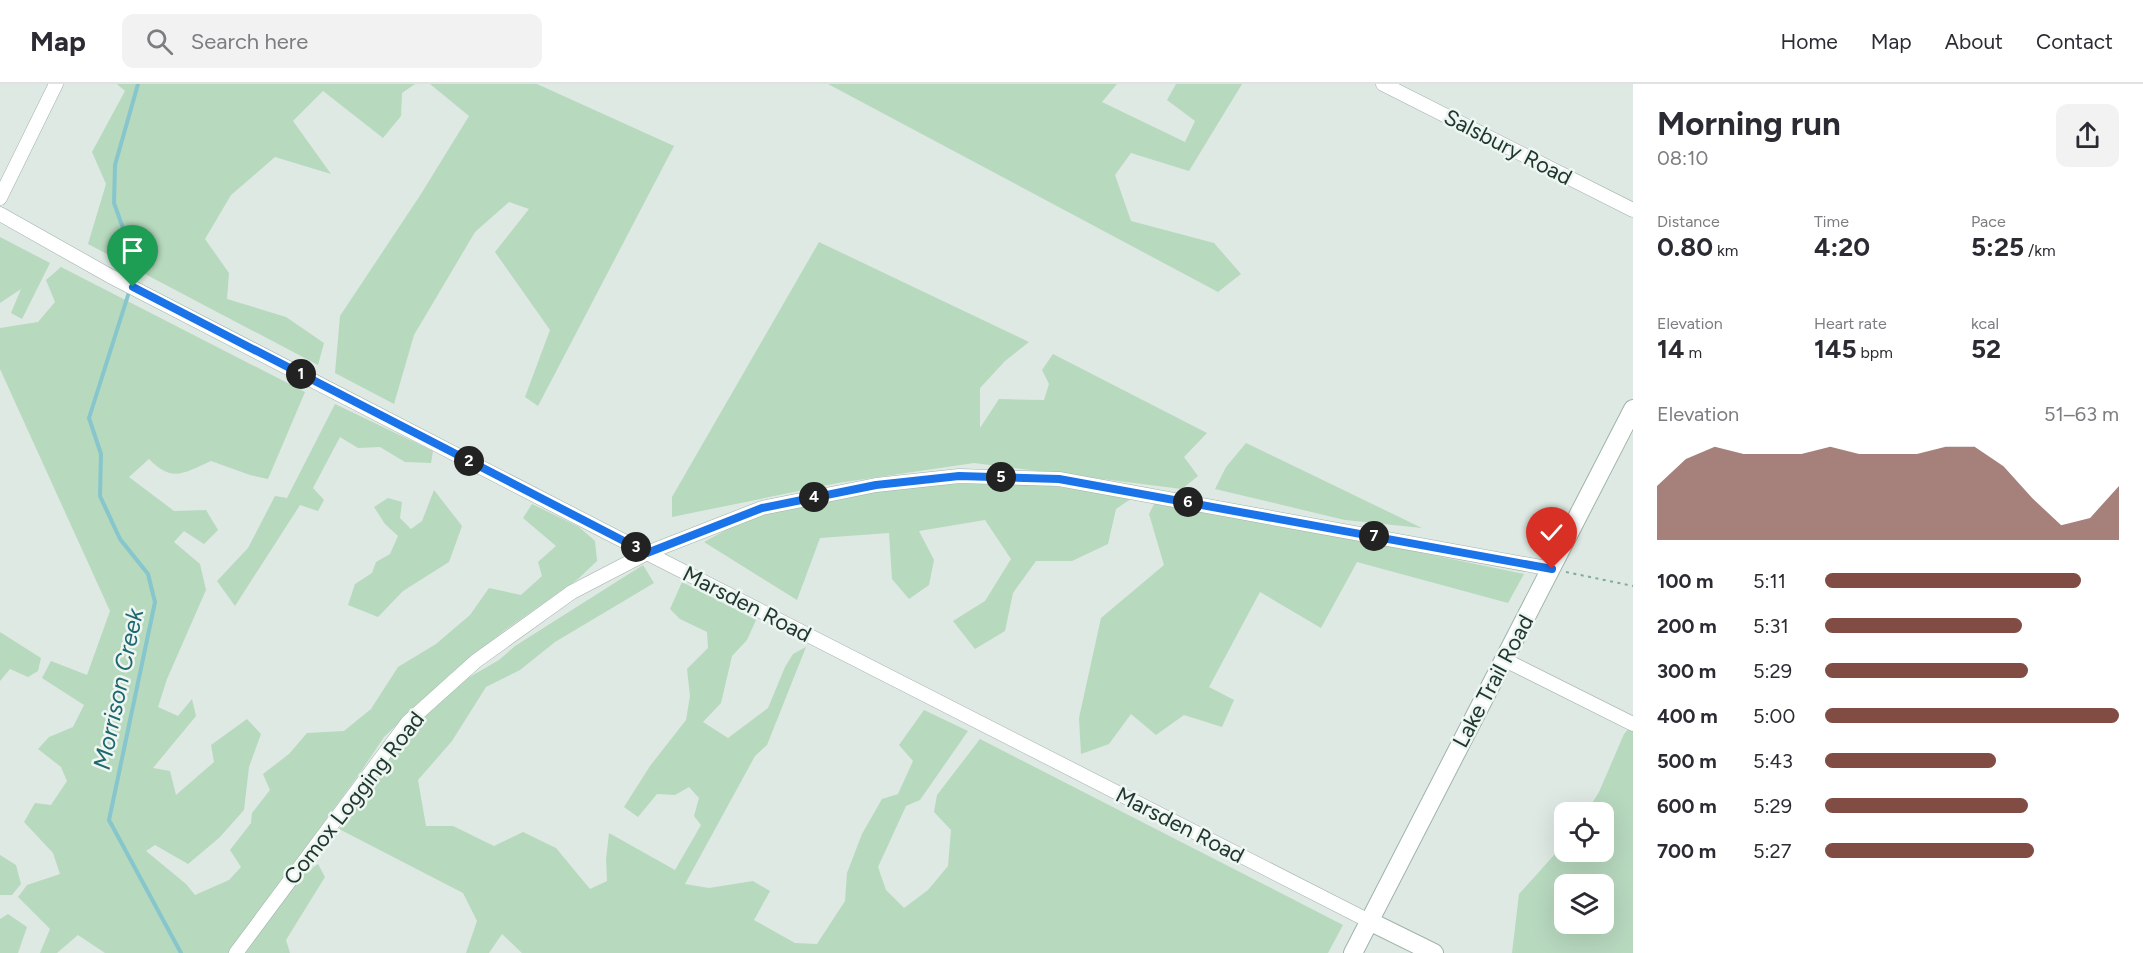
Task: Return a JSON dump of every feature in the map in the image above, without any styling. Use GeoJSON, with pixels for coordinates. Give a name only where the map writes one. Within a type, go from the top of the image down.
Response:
{"type":"FeatureCollection","features":[{"type":"Feature","properties":{"kind":"street"},"geometry":{"type":"LineString","coordinates":[[0,198],[56,84]]}},
{"type":"Feature","properties":{"kind":"street","name":"Salsbury Road"},"geometry":{"type":"LineString","coordinates":[[1383,84],[1633,210]]}},
{"type":"Feature","properties":{"kind":"street","name":"Marsden Road"},"geometry":{"type":"LineString","coordinates":[[0,214],[111,276],[647,553],[1434,953]]}},
{"type":"Feature","properties":{"kind":"street","name":"Lake Trail Road"},"geometry":{"type":"LineString","coordinates":[[1353,953],[1633,409]]}},
{"type":"Feature","properties":{"kind":"street","name":"Comox Logging Road"},"geometry":{"type":"LineString","coordinates":[[236,953],[408,722],[476,661],[572,592],[647,553],[762,508],[876,485],[959,476],[1059,479],[1552,569]]}},
{"type":"Feature","properties":{"kind":"street"},"geometry":{"type":"LineString","coordinates":[[1503,659],[1633,724]]}},
{"type":"Feature","properties":{"kind":"path"},"geometry":{"type":"LineString","coordinates":[[1552,569],[1633,586]]}},
{"type":"Feature","properties":{"kind":"green space"},"geometry":{"type":"Polygon","coordinates":[[[117,84],[415,84],[402,93],[401,116],[383,138],[323,91],[293,121],[331,174],[275,157],[231,195],[205,239],[229,273],[227,299],[286,317],[324,343],[318,365],[88,244],[106,184],[92,152],[125,91],[117,84]]]}},
{"type":"Feature","properties":{"kind":"green space"},"geometry":{"type":"Polygon","coordinates":[[[430,84],[537,84],[674,146],[538,406],[525,397],[550,330],[495,252],[529,209],[509,202],[475,232],[414,335],[394,404],[335,373],[340,316],[421,194],[469,116],[430,84]]]}},
{"type":"Feature","properties":{"kind":"green space"},"geometry":{"type":"Polygon","coordinates":[[[828,84],[1117,84],[1102,102],[1185,142],[1195,121],[1167,100],[1176,84],[1242,84],[1189,171],[1131,153],[1115,175],[1131,221],[1214,243],[1241,274],[1218,292],[828,84]]]}},
{"type":"Feature","properties":{"kind":"green space"},"geometry":{"type":"Polygon","coordinates":[[[0,237],[50,263],[22,319],[11,313],[21,289],[0,303],[0,237]]]}},
{"type":"Feature","properties":{"kind":"green space"},"geometry":{"type":"Polygon","coordinates":[[[819,242],[1029,342],[1005,361],[980,388],[980,428],[999,399],[1044,400],[1049,384],[1042,370],[1053,354],[1207,433],[1184,457],[1198,476],[1182,489],[974,463],[838,483],[672,517],[672,497],[819,242]]]}},
{"type":"Feature","properties":{"kind":"green space"},"geometry":{"type":"Polygon","coordinates":[[[61,267],[305,392],[268,479],[211,461],[186,472],[172,473],[165,471],[149,459],[129,477],[174,511],[206,510],[218,530],[204,544],[184,531],[174,542],[200,564],[206,590],[167,679],[158,707],[178,716],[192,699],[196,716],[153,768],[170,771],[176,795],[214,762],[211,745],[247,719],[261,734],[249,767],[244,810],[219,838],[188,864],[155,845],[146,851],[186,884],[195,895],[229,880],[241,867],[230,850],[251,823],[252,813],[270,790],[263,774],[289,754],[307,733],[344,731],[371,709],[398,667],[436,644],[470,615],[489,588],[521,595],[542,576],[538,562],[556,546],[523,518],[532,504],[579,527],[595,541],[597,561],[578,579],[505,630],[449,675],[384,737],[228,953],[105,953],[78,935],[57,953],[40,953],[50,929],[18,897],[27,885],[60,874],[53,853],[24,822],[35,803],[51,805],[67,781],[61,767],[38,749],[49,737],[73,727],[84,705],[42,678],[51,661],[87,675],[110,611],[0,369],[0,328],[38,322],[55,302],[46,280],[61,267]]]}},
{"type":"Feature","properties":{"kind":"green space"},"geometry":{"type":"Polygon","coordinates":[[[335,404],[433,451],[431,463],[405,462],[380,447],[358,448],[340,437],[313,488],[324,500],[318,511],[300,505],[235,606],[217,581],[248,548],[275,496],[287,498],[335,404]]]}},
{"type":"Feature","properties":{"kind":"green space"},"geometry":{"type":"Polygon","coordinates":[[[1246,443],[1422,528],[1345,520],[1215,489],[1226,467],[1246,443]]]}},
{"type":"Feature","properties":{"kind":"green space"},"geometry":{"type":"Polygon","coordinates":[[[975,477],[1135,496],[1116,509],[1108,544],[1072,561],[1036,561],[1013,593],[1005,631],[975,649],[953,621],[985,601],[1011,559],[985,520],[919,531],[934,560],[929,585],[909,599],[892,579],[889,533],[820,538],[797,600],[704,542],[748,518],[848,496],[975,477]]]}},
{"type":"Feature","properties":{"kind":"green space"},"geometry":{"type":"Polygon","coordinates":[[[434,490],[462,526],[449,562],[403,591],[378,617],[348,605],[355,584],[372,573],[376,562],[390,554],[398,536],[385,524],[374,507],[388,498],[402,502],[400,518],[411,529],[422,521],[434,490]]]}},
{"type":"Feature","properties":{"kind":"green space"},"geometry":{"type":"Polygon","coordinates":[[[1157,498],[1524,574],[1508,603],[1357,562],[1321,628],[1260,592],[1209,687],[1234,700],[1222,727],[1184,715],[1156,735],[1131,714],[1109,744],[1081,754],[1079,718],[1101,618],[1164,565],[1149,514],[1157,498]]]}},
{"type":"Feature","properties":{"kind":"green space"},"geometry":{"type":"Polygon","coordinates":[[[643,565],[654,583],[555,642],[520,670],[486,687],[452,741],[418,780],[426,826],[453,826],[494,846],[523,832],[556,848],[590,889],[607,881],[606,859],[609,833],[675,870],[701,825],[694,816],[699,798],[689,787],[675,795],[657,794],[638,817],[624,807],[650,766],[686,720],[690,696],[687,669],[708,648],[707,632],[680,619],[670,609],[682,582],[756,620],[747,640],[732,656],[721,703],[703,722],[728,738],[768,708],[793,654],[806,647],[767,745],[755,756],[685,884],[709,888],[753,881],[770,891],[754,920],[795,943],[817,944],[845,901],[847,873],[862,834],[882,799],[898,794],[913,761],[899,745],[924,710],[968,731],[920,800],[906,806],[878,867],[886,890],[904,908],[928,890],[948,866],[951,830],[934,812],[937,795],[980,739],[1343,925],[1328,953],[522,953],[502,934],[489,953],[466,953],[477,921],[463,893],[339,829],[410,730],[468,678],[643,565]]]}},
{"type":"Feature","properties":{"kind":"green space"},"geometry":{"type":"Polygon","coordinates":[[[0,632],[41,658],[38,671],[28,677],[10,669],[0,681],[0,632]]]}},
{"type":"Feature","properties":{"kind":"green space"},"geometry":{"type":"Polygon","coordinates":[[[1633,724],[1633,953],[1512,953],[1519,894],[1554,855],[1554,862],[1614,862],[1614,802],[1593,802],[1624,734],[1633,724]]]}},
{"type":"Feature","properties":{"kind":"green space"},"geometry":{"type":"Polygon","coordinates":[[[0,855],[16,865],[21,884],[12,895],[0,895],[0,855]]]}},
{"type":"Feature","properties":{"kind":"green space"},"geometry":{"type":"Polygon","coordinates":[[[318,864],[325,877],[286,940],[290,953],[245,953],[301,876],[318,864]]]}},
{"type":"Feature","properties":{"kind":"green space"},"geometry":{"type":"Polygon","coordinates":[[[8,914],[27,927],[18,953],[0,953],[0,919],[8,914]]]}},
{"type":"Feature","properties":{"kind":"waterway","name":"Morrison Creek"},"geometry":{"type":"LineString","coordinates":[[138,84],[115,165],[114,203],[137,267],[89,418],[101,454],[100,496],[120,539],[148,574],[155,602],[109,820],[181,953]]}},
{"type":"Feature","properties":{"kind":"route"},"geometry":{"type":"LineString","coordinates":[[133,287],[647,553],[762,508],[876,485],[959,476],[1059,479],[1552,569]]}}]}
